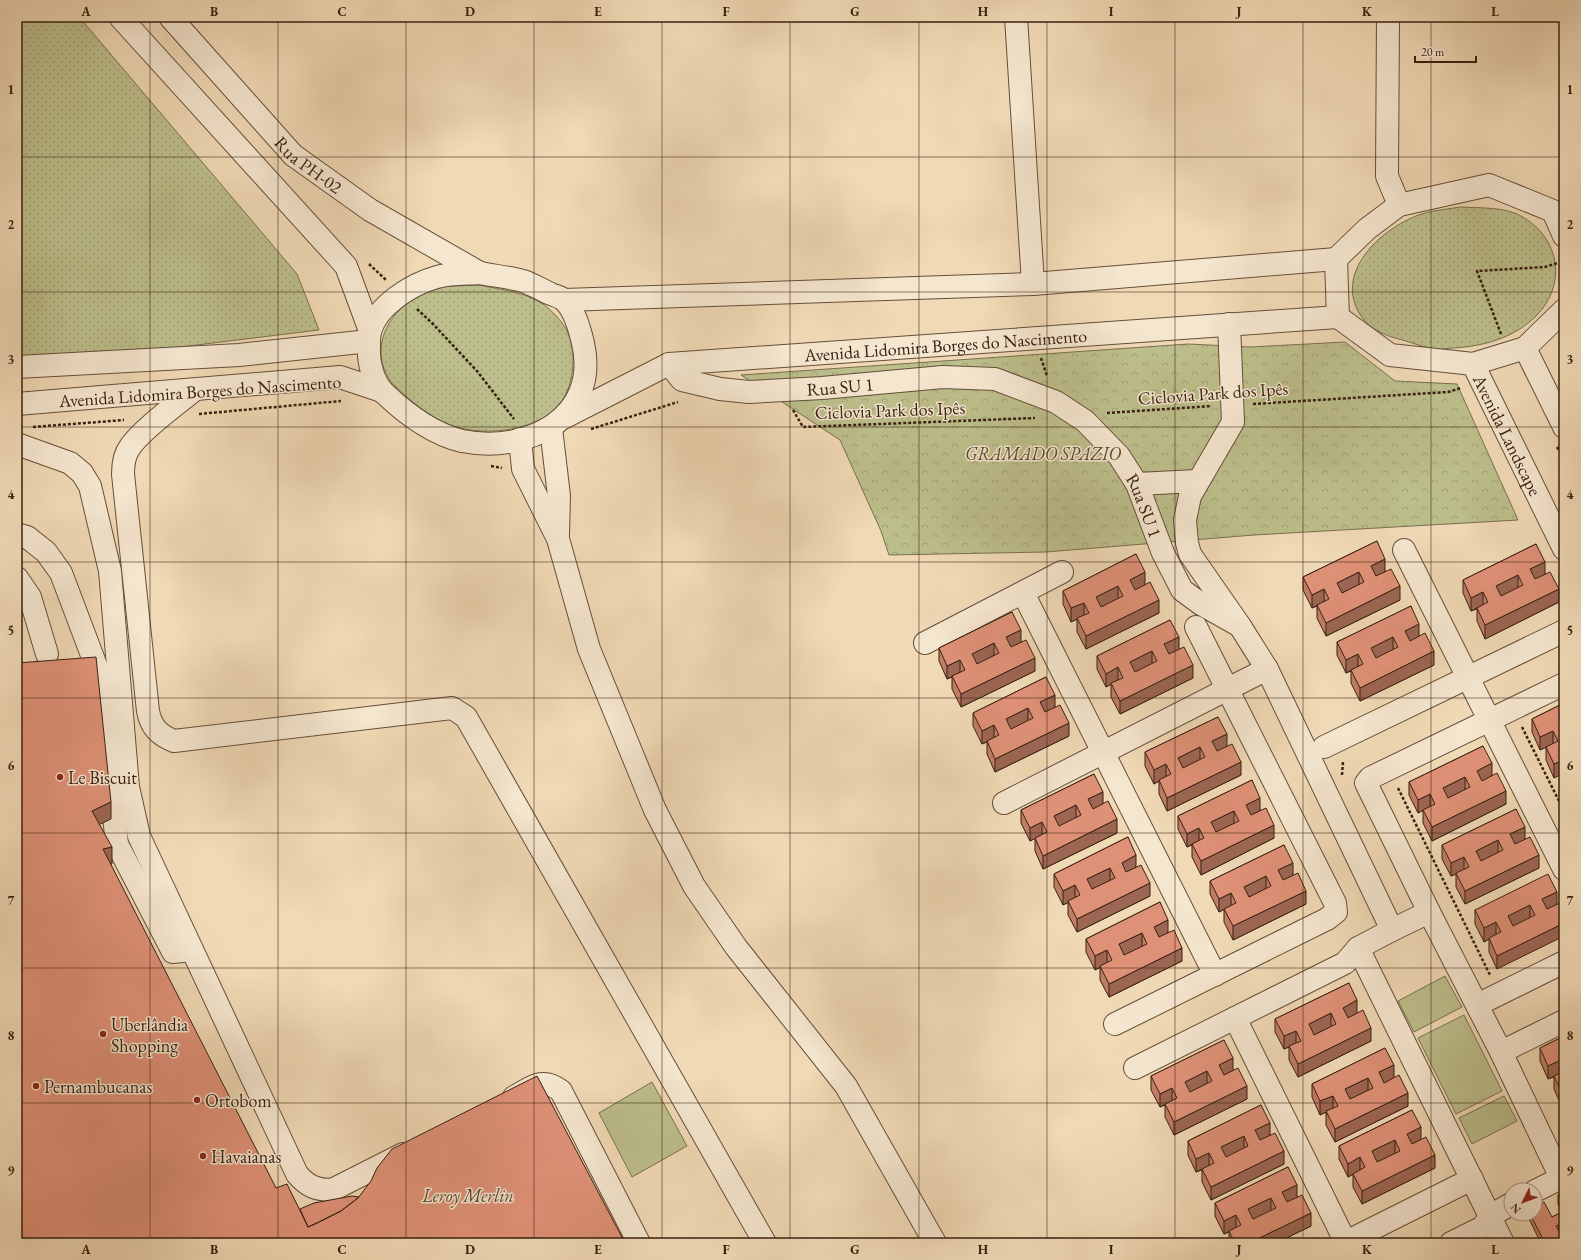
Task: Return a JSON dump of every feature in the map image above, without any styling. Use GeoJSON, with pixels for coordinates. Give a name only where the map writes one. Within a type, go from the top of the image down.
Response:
{"type":"FeatureCollection","features":[{"type":"Feature","properties":{"kind":"street","name":"Rua PH-02"},"geometry":{"type":"LineString","coordinates":[[120,17],[346,266],[370,336]]}},
{"type":"Feature","properties":{"kind":"street","name":"Rua PH-02"},"geometry":{"type":"LineString","coordinates":[[170,17],[293,155],[370,210],[480,273]]}},
{"type":"Feature","properties":{"kind":"street"},"geometry":{"type":"LineString","coordinates":[[1016,17],[1033,284]]}},
{"type":"Feature","properties":{"kind":"street"},"geometry":{"type":"LineString","coordinates":[[1388,17],[1387,176],[1399,205]]}},
{"type":"Feature","properties":{"kind":"street"},"geometry":{"type":"LineString","coordinates":[[382,391],[372,374],[368,354],[370,336],[379,315],[392,300],[437,276],[480,273],[522,281],[564,300],[1033,284],[1336,259],[1367,228],[1399,205],[1489,185],[1559,213],[1564,236]]}},
{"type":"Feature","properties":{"kind":"street"},"geometry":{"type":"LineString","coordinates":[[1336,259],[1338,317],[1390,355],[1473,364],[1517,351],[1564,310]]}},
{"type":"Feature","properties":{"kind":"street"},"geometry":{"type":"LineString","coordinates":[[558,539],[558,422],[582,388],[586,357],[579,326],[564,300]]}},
{"type":"Feature","properties":{"kind":"street","name":"Avenida Lidomira Borges do Nascimento"},"geometry":{"type":"LineString","coordinates":[[17,404],[193,391],[340,377],[382,391],[397,405],[427,428],[462,441],[499,443],[536,435],[669,364],[1338,317]]}},
{"type":"Feature","properties":{"kind":"street","name":"Rua SU 1"},"geometry":{"type":"LineString","coordinates":[[1229,324],[1233,422],[1190,496],[1185,520],[1187,543],[1190,554],[1240,626]]}},
{"type":"Feature","properties":{"kind":"street","name":"Avenida Lidomira Borges do Nascimento"},"geometry":{"type":"LineString","coordinates":[[17,367],[239,356],[370,336]]}},
{"type":"Feature","properties":{"kind":"street"},"geometry":{"type":"LineString","coordinates":[[1517,351],[1564,427]]}},
{"type":"Feature","properties":{"kind":"street","name":"Rua SU 1"},"geometry":{"type":"LineString","coordinates":[[669,364],[682,380],[720,389],[749,392],[943,377],[995,379],[1056,402],[1078,415],[1119,456],[1137,484],[1163,553],[1182,590],[1201,604],[1240,626]]}},
{"type":"Feature","properties":{"kind":"street","name":"Avenida Landscape"},"geometry":{"type":"LineString","coordinates":[[1473,364],[1564,548]]}},
{"type":"Feature","properties":{"kind":"street"},"geometry":{"type":"LineString","coordinates":[[193,391],[162,417],[129,448],[124,461],[122,474],[148,711],[150,721],[156,730],[164,737],[174,741],[452,708],[466,717],[765,1243]]}},
{"type":"Feature","properties":{"kind":"street"},"geometry":{"type":"LineString","coordinates":[[520,439],[523,469],[558,539],[589,648],[654,810],[694,886],[736,947],[846,1086],[935,1243]]}},
{"type":"Feature","properties":{"kind":"street"},"geometry":{"type":"LineString","coordinates":[[17,444],[70,463],[82,473],[90,486],[110,571],[128,787],[139,836],[297,1174],[303,1182],[321,1190],[332,1190],[420,1145]]}},
{"type":"Feature","properties":{"kind":"street"},"geometry":{"type":"LineString","coordinates":[[1137,484],[1198,481]]}},
{"type":"Feature","properties":{"kind":"street"},"geometry":{"type":"LineString","coordinates":[[17,534],[27,537],[46,552],[61,573],[98,671],[117,844],[173,952],[192,950]]}},
{"type":"Feature","properties":{"kind":"street"},"geometry":{"type":"LineString","coordinates":[[1404,550],[1564,869]]}},
{"type":"Feature","properties":{"kind":"street"},"geometry":{"type":"LineString","coordinates":[[925,643],[1062,572]]}},
{"type":"Feature","properties":{"kind":"street"},"geometry":{"type":"LineString","coordinates":[[17,578],[30,597],[47,654]]}},
{"type":"Feature","properties":{"kind":"street"},"geometry":{"type":"LineString","coordinates":[[1023,593],[1215,975]]}},
{"type":"Feature","properties":{"kind":"street"},"geometry":{"type":"LineString","coordinates":[[1240,626],[1266,669],[1392,930]]}},
{"type":"Feature","properties":{"kind":"street"},"geometry":{"type":"LineString","coordinates":[[1115,1024],[1326,919],[1336,912],[1335,903],[1196,627]]}},
{"type":"Feature","properties":{"kind":"street"},"geometry":{"type":"LineString","coordinates":[[1324,748],[1564,631]]}},
{"type":"Feature","properties":{"kind":"street"},"geometry":{"type":"LineString","coordinates":[[1004,803],[1266,669]]}},
{"type":"Feature","properties":{"kind":"street"},"geometry":{"type":"LineString","coordinates":[[1543,1187],[1561,1178],[1501,1052],[1428,912],[1366,783],[1370,778],[1388,769],[1564,684]]}},
{"type":"Feature","properties":{"kind":"street"},"geometry":{"type":"LineString","coordinates":[[125,741],[164,737]]}},
{"type":"Feature","properties":{"kind":"street"},"geometry":{"type":"LineString","coordinates":[[1135,1068],[1345,963],[1358,948],[1428,912]]}},
{"type":"Feature","properties":{"kind":"street"},"geometry":{"type":"LineString","coordinates":[[1358,948],[1503,1243]]}},
{"type":"Feature","properties":{"kind":"street"},"geometry":{"type":"LineString","coordinates":[[1472,996],[1564,962]]}},
{"type":"Feature","properties":{"kind":"street"},"geometry":{"type":"LineString","coordinates":[[1235,1018],[1346,1243],[1472,1179]]}},
{"type":"Feature","properties":{"kind":"street"},"geometry":{"type":"LineString","coordinates":[[1501,1052],[1564,1021]]}},
{"type":"Feature","properties":{"kind":"street"},"geometry":{"type":"LineString","coordinates":[[498,1105],[541,1083],[548,1083],[561,1090],[639,1243]]}},
{"type":"Feature","properties":{"kind":"street"},"geometry":{"type":"LineString","coordinates":[[1451,1243],[1483,1227],[1490,1216],[1503,1209]]}},
{"type":"Feature","properties":{"kind":"path"},"geometry":{"type":"LineString","coordinates":[[1517,351],[1477,271],[1545,267],[1564,261]]}},
{"type":"Feature","properties":{"kind":"path","name":"Ciclovia Park dos Ipês"},"geometry":{"type":"LineString","coordinates":[[1078,415],[1448,392],[1463,388]]}},
{"type":"Feature","properties":{"kind":"path"},"geometry":{"type":"LineString","coordinates":[[194,414],[344,401]]}},
{"type":"Feature","properties":{"kind":"path"},"geometry":{"type":"LineString","coordinates":[[586,431],[677,402],[684,402]]}},
{"type":"Feature","properties":{"kind":"path","name":"Ciclovia Park dos Ipês"},"geometry":{"type":"LineString","coordinates":[[790,406],[804,426],[1040,417]]}},
{"type":"Feature","properties":{"kind":"path"},"geometry":{"type":"LineString","coordinates":[[32,427],[162,417]]}},
{"type":"Feature","properties":{"kind":"path"},"geometry":{"type":"LineString","coordinates":[[484,464],[504,469],[523,469]]}},
{"type":"Feature","properties":{"kind":"path"},"geometry":{"type":"LineString","coordinates":[[1513,709],[1564,811]]}},
{"type":"Feature","properties":{"kind":"path"},"geometry":{"type":"LineString","coordinates":[[1388,769],[1490,976],[1472,996]]}},
{"type":"Feature","properties":{"kind":"green space"},"geometry":{"type":"Polygon","coordinates":[[[17,17],[80,18],[297,274],[319,330],[17,367],[17,17]]]}},
{"type":"Feature","properties":{"kind":"green space"},"geometry":{"type":"Polygon","coordinates":[[[1460,207],[1489,208],[1511,212],[1531,223],[1542,234],[1550,246],[1555,260],[1556,274],[1553,289],[1546,303],[1536,316],[1518,330],[1498,340],[1465,347],[1440,349],[1428,348],[1389,336],[1373,328],[1364,320],[1355,303],[1352,286],[1356,270],[1365,254],[1378,240],[1393,228],[1409,219],[1429,212],[1460,207]]]}},
{"type":"Feature","properties":{"kind":"green space"},"geometry":{"type":"Polygon","coordinates":[[[479,285],[515,292],[541,303],[561,322],[567,331],[570,340],[573,361],[572,371],[567,392],[562,401],[556,408],[537,421],[513,429],[501,431],[476,431],[455,426],[436,418],[419,407],[392,383],[383,364],[381,349],[387,327],[400,310],[409,302],[419,296],[440,288],[479,285]]]}},
{"type":"Feature","properties":{"kind":"green space","name":"GRAMADO SPAZIO"},"geometry":{"type":"Polygon","coordinates":[[[1345,342],[1395,381],[1457,384],[1518,520],[1254,535],[1046,552],[889,555],[881,531],[840,440],[741,375],[1188,344],[1251,347],[1345,342]]]}},
{"type":"Feature","properties":{"kind":"green space"},"geometry":{"type":"Polygon","coordinates":[[[1445,976],[1462,1007],[1414,1032],[1398,1001],[1445,976]]]}},
{"type":"Feature","properties":{"kind":"green space"},"geometry":{"type":"Polygon","coordinates":[[[1464,1015],[1502,1091],[1456,1114],[1418,1038],[1464,1015]]]}},
{"type":"Feature","properties":{"kind":"green space"},"geometry":{"type":"Polygon","coordinates":[[[652,1082],[687,1146],[632,1177],[599,1113],[652,1082]]]}},
{"type":"Feature","properties":{"kind":"green space"},"geometry":{"type":"Polygon","coordinates":[[[1504,1096],[1517,1121],[1472,1144],[1459,1118],[1504,1096]]]}},
{"type":"Feature","properties":{"kind":"building"},"geometry":{"type":"Polygon","coordinates":[[[1377,541],[1385,559],[1371,566],[1376,576],[1391,569],[1400,586],[1326,623],[1317,605],[1329,599],[1324,589],[1312,595],[1303,577],[1377,541]],[[1359,572],[1337,583],[1342,593],[1364,582],[1359,572]]]}},
{"type":"Feature","properties":{"kind":"building"},"geometry":{"type":"Polygon","coordinates":[[[1536,544],[1545,562],[1530,569],[1535,579],[1550,572],[1559,589],[1485,625],[1477,608],[1488,602],[1483,592],[1471,598],[1463,580],[1536,544]],[[1518,575],[1496,586],[1501,596],[1523,585],[1518,575]]]}},
{"type":"Feature","properties":{"kind":"building"},"geometry":{"type":"Polygon","coordinates":[[[1136,554],[1145,572],[1130,580],[1135,590],[1150,582],[1159,600],[1086,636],[1077,618],[1089,613],[1084,603],[1071,608],[1063,591],[1136,554]],[[1118,586],[1096,597],[1101,607],[1123,596],[1118,586]]]}},
{"type":"Feature","properties":{"kind":"building"},"geometry":{"type":"Polygon","coordinates":[[[1411,606],[1419,624],[1405,631],[1410,641],[1425,633],[1434,651],[1360,688],[1351,670],[1363,664],[1358,654],[1346,660],[1337,642],[1411,606]],[[1393,637],[1371,648],[1376,658],[1398,647],[1393,637]]]}},
{"type":"Feature","properties":{"kind":"building"},"geometry":{"type":"Polygon","coordinates":[[[1012,612],[1021,630],[1006,637],[1011,647],[1026,640],[1035,658],[961,694],[952,676],[965,670],[960,660],[947,666],[939,648],[1012,612]],[[994,643],[972,654],[977,664],[999,653],[994,643]]]}},
{"type":"Feature","properties":{"kind":"building"},"geometry":{"type":"Polygon","coordinates":[[[1170,620],[1179,637],[1164,644],[1169,654],[1184,647],[1193,665],[1120,701],[1111,683],[1123,678],[1118,667],[1106,674],[1097,656],[1170,620]],[[1152,651],[1130,662],[1135,672],[1157,661],[1152,651]]]}},
{"type":"Feature","properties":{"kind":"building","name":"Uberlândia Shopping"},"geometry":{"type":"Polygon","coordinates":[[[96,657],[111,802],[92,811],[112,847],[103,849],[276,1188],[287,1184],[308,1227],[341,1211],[358,1198],[371,1181],[377,1168],[392,1149],[537,1076],[625,1243],[17,1243],[17,663],[96,657]]]}},
{"type":"Feature","properties":{"kind":"building"},"geometry":{"type":"Polygon","coordinates":[[[1046,677],[1055,695],[1040,702],[1045,712],[1060,705],[1069,723],[995,759],[987,741],[999,735],[994,725],[982,731],[973,713],[1046,677]],[[1028,708],[1006,719],[1011,729],[1033,718],[1028,708]]]}},
{"type":"Feature","properties":{"kind":"building"},"geometry":{"type":"Polygon","coordinates":[[[1564,703],[1564,760],[1554,764],[1546,747],[1558,741],[1553,731],[1540,737],[1532,719],[1564,703]]]}},
{"type":"Feature","properties":{"kind":"building"},"geometry":{"type":"Polygon","coordinates":[[[1218,717],[1227,734],[1212,741],[1217,751],[1232,744],[1241,762],[1167,798],[1159,780],[1171,774],[1166,764],[1154,770],[1145,752],[1218,717]],[[1200,747],[1178,758],[1183,768],[1205,757],[1200,747]]]}},
{"type":"Feature","properties":{"kind":"building"},"geometry":{"type":"Polygon","coordinates":[[[1483,746],[1492,763],[1477,771],[1482,781],[1497,773],[1506,791],[1432,827],[1423,810],[1435,804],[1430,794],[1418,800],[1409,782],[1483,746]],[[1465,777],[1443,788],[1448,798],[1470,787],[1465,777]]]}},
{"type":"Feature","properties":{"kind":"building"},"geometry":{"type":"Polygon","coordinates":[[[1094,774],[1103,792],[1088,799],[1093,809],[1108,801],[1117,819],[1043,856],[1035,838],[1047,832],[1042,822],[1030,828],[1021,810],[1094,774]],[[1076,805],[1054,816],[1059,826],[1081,815],[1076,805]]]}},
{"type":"Feature","properties":{"kind":"building"},"geometry":{"type":"Polygon","coordinates":[[[1252,780],[1260,798],[1246,805],[1251,815],[1266,808],[1274,825],[1201,861],[1192,844],[1204,838],[1199,828],[1187,834],[1178,816],[1252,780]],[[1234,811],[1211,822],[1216,832],[1239,821],[1234,811]]]}},
{"type":"Feature","properties":{"kind":"building"},"geometry":{"type":"Polygon","coordinates":[[[1516,809],[1525,827],[1510,834],[1515,844],[1530,837],[1539,855],[1465,891],[1456,873],[1469,867],[1464,857],[1451,863],[1442,845],[1516,809]],[[1498,840],[1476,851],[1481,861],[1503,850],[1498,840]]]}},
{"type":"Feature","properties":{"kind":"building"},"geometry":{"type":"Polygon","coordinates":[[[1128,837],[1136,855],[1122,863],[1126,872],[1141,865],[1150,883],[1077,919],[1068,901],[1080,895],[1075,885],[1063,891],[1054,874],[1128,837]],[[1110,868],[1087,879],[1092,889],[1115,878],[1110,868]]]}},
{"type":"Feature","properties":{"kind":"building"},"geometry":{"type":"Polygon","coordinates":[[[1284,845],[1293,863],[1278,870],[1283,880],[1298,873],[1306,891],[1233,926],[1224,909],[1236,903],[1231,893],[1219,899],[1210,881],[1284,845]],[[1266,876],[1244,887],[1249,897],[1271,886],[1266,876]]]}},
{"type":"Feature","properties":{"kind":"building"},"geometry":{"type":"Polygon","coordinates":[[[1548,874],[1557,892],[1542,899],[1547,909],[1562,902],[1564,906],[1564,923],[1497,956],[1489,938],[1501,932],[1496,922],[1484,928],[1475,910],[1548,874]],[[1530,905],[1508,916],[1513,926],[1535,915],[1530,905]]]}},
{"type":"Feature","properties":{"kind":"building"},"geometry":{"type":"Polygon","coordinates":[[[1160,902],[1168,920],[1154,927],[1159,937],[1174,930],[1182,948],[1109,984],[1100,966],[1112,960],[1107,950],[1095,956],[1086,939],[1160,902]],[[1142,933],[1119,944],[1124,955],[1147,944],[1142,933]]]}},
{"type":"Feature","properties":{"kind":"building"},"geometry":{"type":"Polygon","coordinates":[[[1349,983],[1357,1000],[1343,1008],[1348,1018],[1363,1010],[1371,1028],[1298,1064],[1289,1046],[1301,1041],[1296,1031],[1284,1036],[1275,1019],[1349,983]],[[1331,1013],[1309,1024],[1314,1035],[1336,1024],[1331,1013]]]}},
{"type":"Feature","properties":{"kind":"building"},"geometry":{"type":"Polygon","coordinates":[[[1564,1036],[1564,1067],[1561,1060],[1548,1066],[1540,1048],[1564,1036]]]}},
{"type":"Feature","properties":{"kind":"building"},"geometry":{"type":"Polygon","coordinates":[[[1224,1040],[1233,1058],[1219,1065],[1224,1075],[1238,1068],[1247,1086],[1174,1122],[1165,1104],[1177,1098],[1172,1088],[1160,1094],[1151,1076],[1224,1040]],[[1207,1071],[1185,1082],[1190,1092],[1212,1081],[1207,1071]]]}},
{"type":"Feature","properties":{"kind":"building"},"geometry":{"type":"Polygon","coordinates":[[[1385,1048],[1394,1065],[1379,1072],[1384,1083],[1399,1075],[1408,1093],[1335,1129],[1326,1111],[1338,1106],[1333,1096],[1320,1101],[1312,1084],[1385,1048]],[[1368,1078],[1345,1089],[1350,1099],[1373,1088],[1368,1078]]]}},
{"type":"Feature","properties":{"kind":"building"},"geometry":{"type":"Polygon","coordinates":[[[1564,1071],[1564,1093],[1562,1093],[1554,1076],[1564,1071]]]}},
{"type":"Feature","properties":{"kind":"building"},"geometry":{"type":"Polygon","coordinates":[[[1261,1105],[1270,1123],[1255,1130],[1260,1140],[1275,1133],[1284,1151],[1211,1187],[1202,1169],[1214,1163],[1209,1153],[1196,1159],[1188,1141],[1261,1105]],[[1244,1136],[1221,1147],[1226,1157],[1248,1146],[1244,1136]]]}},
{"type":"Feature","properties":{"kind":"building"},"geometry":{"type":"Polygon","coordinates":[[[1412,1110],[1421,1127],[1407,1134],[1412,1144],[1426,1137],[1435,1155],[1362,1191],[1353,1174],[1365,1167],[1360,1157],[1348,1164],[1339,1146],[1412,1110]],[[1395,1140],[1372,1151],[1377,1162],[1400,1151],[1395,1140]]]}},
{"type":"Feature","properties":{"kind":"building"},"geometry":{"type":"Polygon","coordinates":[[[1288,1167],[1297,1185],[1282,1192],[1287,1202],[1302,1195],[1311,1213],[1249,1243],[1235,1243],[1229,1231],[1241,1225],[1236,1215],[1224,1221],[1215,1203],[1288,1167]],[[1271,1198],[1248,1209],[1253,1219],[1276,1208],[1271,1198]]]}},
{"type":"Feature","properties":{"kind":"building"},"geometry":{"type":"Polygon","coordinates":[[[1564,1192],[1564,1207],[1558,1195],[1564,1192]]]}},
{"type":"Feature","properties":{"kind":"building"},"geometry":{"type":"Polygon","coordinates":[[[352,1196],[359,1197],[341,1211],[308,1227],[300,1209],[314,1203],[352,1196]]]}},
{"type":"Feature","properties":{"kind":"building"},"geometry":{"type":"Polygon","coordinates":[[[1543,1203],[1552,1217],[1564,1211],[1564,1222],[1556,1226],[1564,1240],[1564,1243],[1545,1243],[1534,1222],[1543,1222],[1543,1203]]]}},
{"type":"Feature","properties":{"kind":"place","name":"Le Biscuit"},"geometry":{"type":"Point","coordinates":[60,777]}},
{"type":"Feature","properties":{"kind":"place","name":"Uberlândia Shopping"},"geometry":{"type":"Point","coordinates":[103,1034]}},
{"type":"Feature","properties":{"kind":"place","name":"Pernambucanas"},"geometry":{"type":"Point","coordinates":[36,1086]}},
{"type":"Feature","properties":{"kind":"place","name":"Ortobom"},"geometry":{"type":"Point","coordinates":[197,1100]}},
{"type":"Feature","properties":{"kind":"place","name":"Havaianas"},"geometry":{"type":"Point","coordinates":[203,1156]}},
{"type":"Feature","properties":{"kind":"park label","name":"Leroy Merlin"},"geometry":{"type":"Point","coordinates":[468,1195]}}]}
